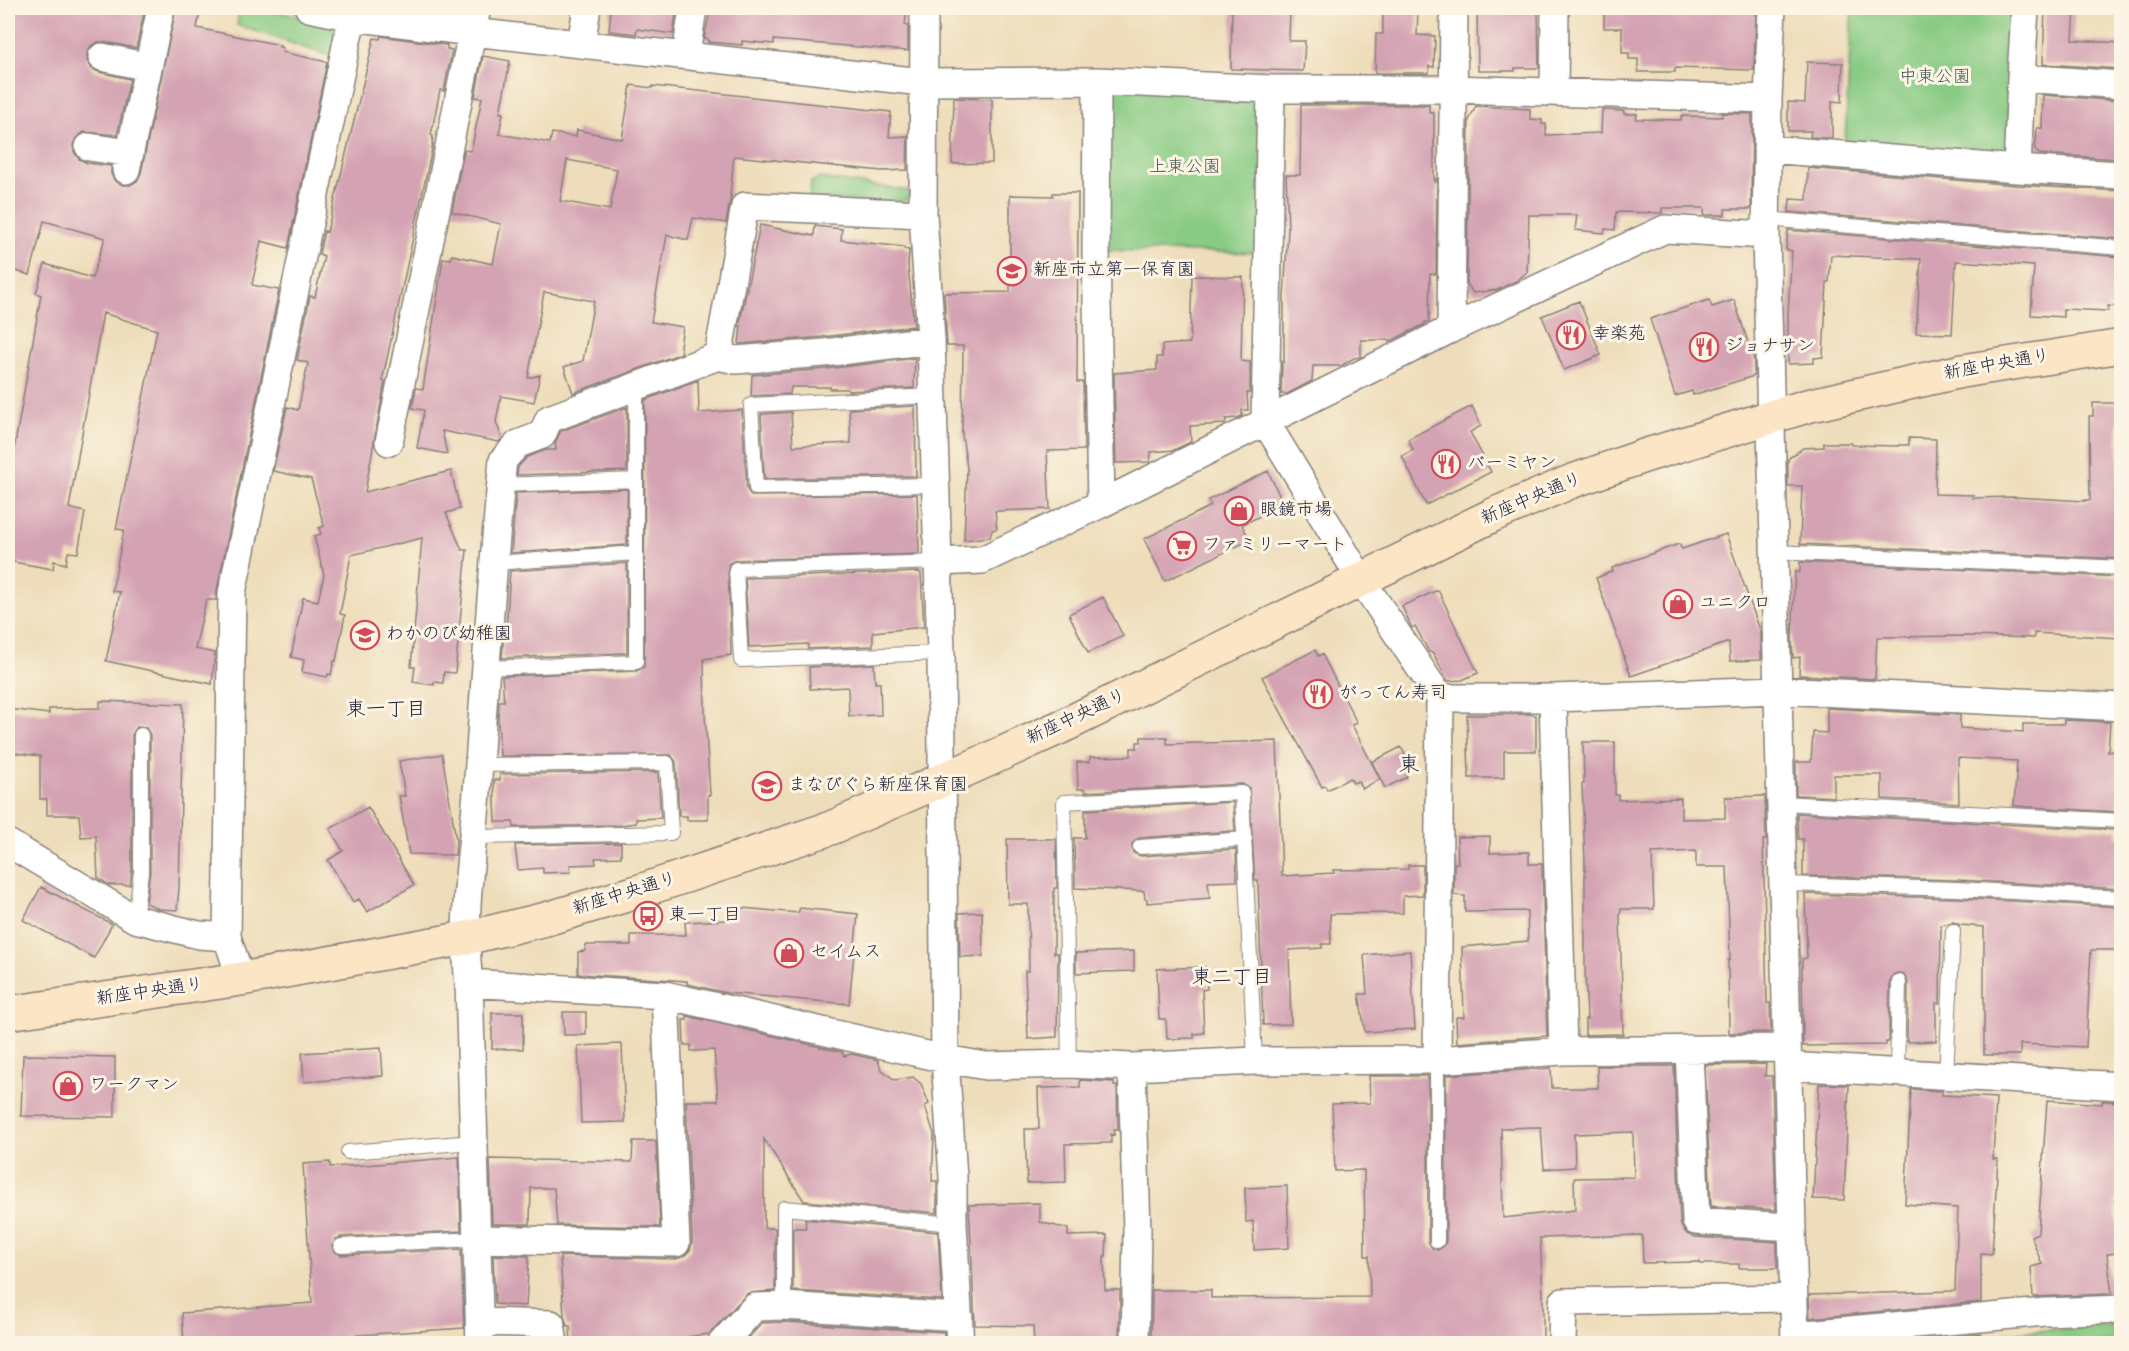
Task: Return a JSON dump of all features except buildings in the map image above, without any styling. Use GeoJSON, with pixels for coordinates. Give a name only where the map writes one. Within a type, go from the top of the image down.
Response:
{"type":"FeatureCollection","features":[{"type":"Feature","properties":{"kind":"street"},"geometry":{"type":"LineString","coordinates":[[89,147],[128,161],[160,8]]}},
{"type":"Feature","properties":{"kind":"street"},"geometry":{"type":"LineString","coordinates":[[309,8],[474,20],[581,44],[922,82],[1097,81],[1271,88],[1452,89],[1768,99]]}},
{"type":"Feature","properties":{"kind":"street"},"geometry":{"type":"LineString","coordinates":[[581,44],[586,8]]}},
{"type":"Feature","properties":{"kind":"street"},"geometry":{"type":"LineString","coordinates":[[686,56],[693,8]]}},
{"type":"Feature","properties":{"kind":"street"},"geometry":{"type":"LineString","coordinates":[[924,8],[922,214],[931,340],[941,653],[945,1059],[960,1344]]}},
{"type":"Feature","properties":{"kind":"street"},"geometry":{"type":"LineString","coordinates":[[1451,329],[1454,8]]}},
{"type":"Feature","properties":{"kind":"street"},"geometry":{"type":"LineString","coordinates":[[1554,92],[1555,8]]}},
{"type":"Feature","properties":{"kind":"street"},"geometry":{"type":"LineString","coordinates":[[1772,8],[1766,227],[1795,1339],[2045,1312],[2121,1309]]}},
{"type":"Feature","properties":{"kind":"street"},"geometry":{"type":"LineString","coordinates":[[2017,169],[2025,8]]}},
{"type":"Feature","properties":{"kind":"street"},"geometry":{"type":"LineString","coordinates":[[241,980],[227,937],[232,593],[357,12]]}},
{"type":"Feature","properties":{"kind":"street"},"geometry":{"type":"LineString","coordinates":[[389,442],[474,20]]}},
{"type":"Feature","properties":{"kind":"street"},"geometry":{"type":"LineString","coordinates":[[102,57],[148,67]]}},
{"type":"Feature","properties":{"kind":"street"},"geometry":{"type":"LineString","coordinates":[[2021,78],[2121,85]]}},
{"type":"Feature","properties":{"kind":"street"},"geometry":{"type":"LineString","coordinates":[[1097,81],[1096,250],[1101,504]]}},
{"type":"Feature","properties":{"kind":"street"},"geometry":{"type":"LineString","coordinates":[[1271,88],[1265,421],[1362,581],[1440,698],[1437,1060]]}},
{"type":"Feature","properties":{"kind":"street"},"geometry":{"type":"LineString","coordinates":[[1767,149],[2121,175]]}},
{"type":"Feature","properties":{"kind":"street"},"geometry":{"type":"LineString","coordinates":[[718,356],[745,206],[922,214]]}},
{"type":"Feature","properties":{"kind":"street"},"geometry":{"type":"LineString","coordinates":[[938,562],[982,560],[1101,504],[1451,329],[1665,230],[1766,227]]}},
{"type":"Feature","properties":{"kind":"street"},"geometry":{"type":"LineString","coordinates":[[554,1344],[551,1324],[480,1333],[466,908],[474,837],[503,460],[518,444],[542,435],[549,419],[718,356],[736,360],[825,353],[931,340]]}},
{"type":"Feature","properties":{"kind":"street","name":"新座中央通り"},"geometry":{"type":"LineString","coordinates":[[8,1013],[241,980],[466,938],[591,906],[831,828],[942,780],[1065,725],[1493,515],[1570,482],[1644,456],[1770,417],[1871,390],[1962,371],[2121,346]]}},
{"type":"Feature","properties":{"kind":"street"},"geometry":{"type":"LineString","coordinates":[[1440,698],[1553,698],[1778,690],[2121,707]]}},
{"type":"Feature","properties":{"kind":"street"},"geometry":{"type":"LineString","coordinates":[[1553,698],[1563,1051]]}},
{"type":"Feature","properties":{"kind":"street"},"geometry":{"type":"LineString","coordinates":[[8,843],[135,919],[199,935],[227,937]]}},
{"type":"Feature","properties":{"kind":"street"},"geometry":{"type":"LineString","coordinates":[[469,983],[665,995],[945,1059],[986,1066],[1069,1064],[1132,1067],[1255,1061],[1437,1060],[1563,1051],[1689,1049],[1787,1057],[1897,1073],[2121,1086]]}},
{"type":"Feature","properties":{"kind":"street"},"geometry":{"type":"LineString","coordinates":[[477,1239],[676,1243],[665,995]]}},
{"type":"Feature","properties":{"kind":"street"},"geometry":{"type":"LineString","coordinates":[[1689,1049],[1696,1221],[1791,1227]]}},
{"type":"Feature","properties":{"kind":"street"},"geometry":{"type":"LineString","coordinates":[[1132,1067],[1137,1231],[1135,1344]]}},
{"type":"Feature","properties":{"kind":"street"},"geometry":{"type":"LineString","coordinates":[[1562,1344],[1563,1302],[1794,1298]]}},
{"type":"Feature","properties":{"kind":"street"},"geometry":{"type":"LineString","coordinates":[[721,1344],[755,1307],[784,1306],[959,1317]]}},
{"type":"Feature","properties":{"kind":"lane"},"geometry":{"type":"LineString","coordinates":[[1766,227],[2121,248]]}},
{"type":"Feature","properties":{"kind":"lane"},"geometry":{"type":"LineString","coordinates":[[486,668],[636,662],[636,386]]}},
{"type":"Feature","properties":{"kind":"lane"},"geometry":{"type":"LineString","coordinates":[[932,396],[751,405],[756,488],[934,485]]}},
{"type":"Feature","properties":{"kind":"lane"},"geometry":{"type":"LineString","coordinates":[[500,485],[636,480]]}},
{"type":"Feature","properties":{"kind":"lane"},"geometry":{"type":"LineString","coordinates":[[1774,552],[2121,568]]}},
{"type":"Feature","properties":{"kind":"lane"},"geometry":{"type":"LineString","coordinates":[[494,563],[636,553]]}},
{"type":"Feature","properties":{"kind":"lane"},"geometry":{"type":"LineString","coordinates":[[938,562],[736,569],[741,660],[941,653]]}},
{"type":"Feature","properties":{"kind":"lane"},"geometry":{"type":"LineString","coordinates":[[135,919],[141,872],[141,735]]}},
{"type":"Feature","properties":{"kind":"lane"},"geometry":{"type":"LineString","coordinates":[[474,837],[671,833],[667,763],[479,765]]}},
{"type":"Feature","properties":{"kind":"lane"},"geometry":{"type":"LineString","coordinates":[[1069,1064],[1064,802],[1242,793],[1255,1061]]}},
{"type":"Feature","properties":{"kind":"lane"},"geometry":{"type":"LineString","coordinates":[[1781,803],[2121,822]]}},
{"type":"Feature","properties":{"kind":"lane"},"geometry":{"type":"LineString","coordinates":[[1140,847],[1245,839]]}},
{"type":"Feature","properties":{"kind":"lane"},"geometry":{"type":"LineString","coordinates":[[1783,884],[1957,889],[2121,898]]}},
{"type":"Feature","properties":{"kind":"lane"},"geometry":{"type":"LineString","coordinates":[[1946,1076],[1953,931]]}},
{"type":"Feature","properties":{"kind":"lane"},"geometry":{"type":"LineString","coordinates":[[1897,1073],[1899,982]]}},
{"type":"Feature","properties":{"kind":"lane"},"geometry":{"type":"LineString","coordinates":[[1437,1060],[1437,1241]]}},
{"type":"Feature","properties":{"kind":"lane"},"geometry":{"type":"LineString","coordinates":[[348,1152],[474,1142]]}},
{"type":"Feature","properties":{"kind":"lane"},"geometry":{"type":"LineString","coordinates":[[784,1306],[784,1208],[953,1224]]}},
{"type":"Feature","properties":{"kind":"lane"},"geometry":{"type":"LineString","coordinates":[[341,1246],[477,1239]]}},
{"type":"Feature","properties":{"kind":"green space"},"geometry":{"type":"Polygon","coordinates":[[[240,8],[255,8],[329,21],[339,39],[335,58],[237,25],[240,8]]]}},
{"type":"Feature","properties":{"kind":"green space","name":"中東公園"},"geometry":{"type":"Polygon","coordinates":[[[1852,8],[2010,8],[2008,154],[1845,142],[1852,8]]]}},
{"type":"Feature","properties":{"kind":"green space","name":"上東公園"},"geometry":{"type":"Polygon","coordinates":[[[1097,81],[1271,89],[1267,253],[1096,250],[1097,81]]]}},
{"type":"Feature","properties":{"kind":"green space"},"geometry":{"type":"Polygon","coordinates":[[[820,178],[910,191],[910,198],[896,204],[809,198],[811,182],[820,178]]]}},
{"type":"Feature","properties":{"kind":"green space"},"geometry":{"type":"Polygon","coordinates":[[[2121,1325],[2121,1343],[2007,1343],[2006,1333],[2121,1325]]]}},
{"type":"Feature","properties":{"kind":"place","name":"新座市立第一保育園"},"geometry":{"type":"Point","coordinates":[1012,271]}},
{"type":"Feature","properties":{"kind":"place","name":"幸楽苑"},"geometry":{"type":"Point","coordinates":[1571,335]}},
{"type":"Feature","properties":{"kind":"place","name":"ジョナサン"},"geometry":{"type":"Point","coordinates":[1704,347]}},
{"type":"Feature","properties":{"kind":"place","name":"バーミヤン"},"geometry":{"type":"Point","coordinates":[1446,464]}},
{"type":"Feature","properties":{"kind":"place","name":"眼鏡市場"},"geometry":{"type":"Point","coordinates":[1239,511]}},
{"type":"Feature","properties":{"kind":"place","name":"ファミリーマート"},"geometry":{"type":"Point","coordinates":[1182,546]}},
{"type":"Feature","properties":{"kind":"place","name":"ユニクロ"},"geometry":{"type":"Point","coordinates":[1678,604]}},
{"type":"Feature","properties":{"kind":"place","name":"わかのび幼稚園"},"geometry":{"type":"Point","coordinates":[365,635]}},
{"type":"Feature","properties":{"kind":"place","name":"がってん寿司"},"geometry":{"type":"Point","coordinates":[1318,694]}},
{"type":"Feature","properties":{"kind":"place","name":"まなびぐら新座保育園"},"geometry":{"type":"Point","coordinates":[767,786]}},
{"type":"Feature","properties":{"kind":"place","name":"東一丁目"},"geometry":{"type":"Point","coordinates":[648,916]}},
{"type":"Feature","properties":{"kind":"place","name":"セイムス"},"geometry":{"type":"Point","coordinates":[789,953]}},
{"type":"Feature","properties":{"kind":"place","name":"ワークマン"},"geometry":{"type":"Point","coordinates":[68,1086]}},
{"type":"Feature","properties":{"kind":"district","name":"東一丁目"},"geometry":{"type":"Point","coordinates":[386,711]}},
{"type":"Feature","properties":{"kind":"district","name":"東"},"geometry":{"type":"Point","coordinates":[1409,767]}},
{"type":"Feature","properties":{"kind":"district","name":"東二丁目"},"geometry":{"type":"Point","coordinates":[1232,979]}}]}
